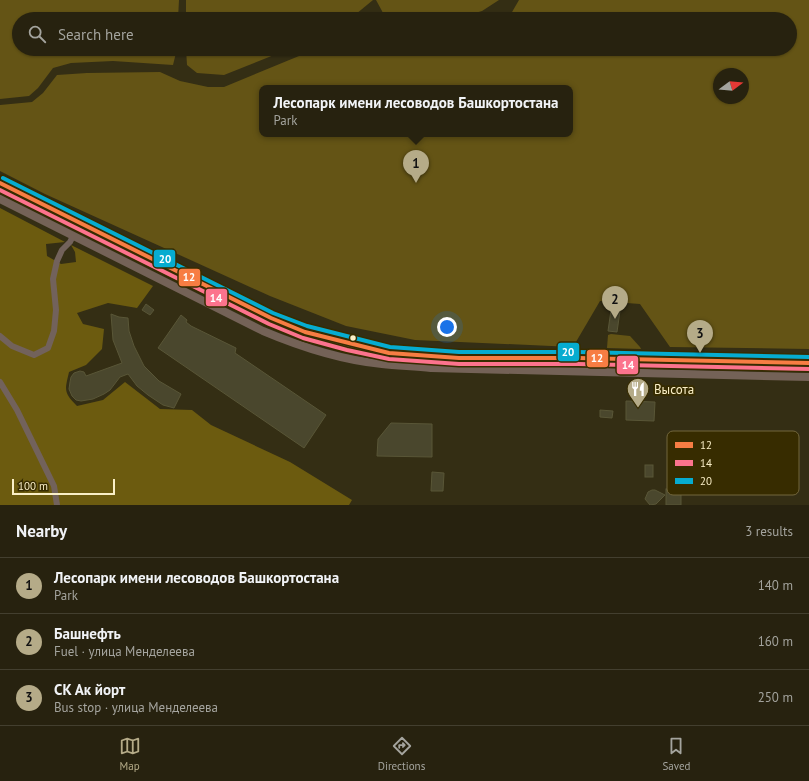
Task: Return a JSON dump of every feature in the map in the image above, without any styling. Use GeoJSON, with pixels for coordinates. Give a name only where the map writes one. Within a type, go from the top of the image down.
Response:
{"type":"FeatureCollection","features":[{"type":"Feature","properties":{"kind":"main road"},"geometry":{"type":"LineString","coordinates":[[0,182],[271,318],[305,332],[389,353],[459,358],[578,358],[809,363]]}},
{"type":"Feature","properties":{"kind":"main road"},"geometry":{"type":"LineString","coordinates":[[0,199],[256,328],[294,344],[328,354],[381,364],[431,368],[809,377]]}},
{"type":"Feature","properties":{"kind":"street"},"geometry":{"type":"LineString","coordinates":[[0,336],[12,346],[34,355],[48,348],[54,331],[56,310],[53,279],[57,261],[62,250],[70,242],[73,236]]}},
{"type":"Feature","properties":{"kind":"street"},"geometry":{"type":"LineString","coordinates":[[0,382],[17,410],[54,486],[57,505]]}},
{"type":"Feature","properties":{"kind":"shaded area"},"geometry":{"type":"Polygon","coordinates":[[[0,0],[179,0],[178,12],[12,12],[12,56],[175,56],[173,65],[113,61],[71,63],[53,68],[38,88],[29,96],[0,99],[0,0]]]}},
{"type":"Feature","properties":{"kind":"shaded area"},"geometry":{"type":"Polygon","coordinates":[[[186,0],[373,0],[358,12],[186,12],[186,0]]]}},
{"type":"Feature","properties":{"kind":"shaded area"},"geometry":{"type":"Polygon","coordinates":[[[376,0],[499,0],[479,12],[382,11],[376,0]]]}},
{"type":"Feature","properties":{"kind":"shaded area"},"geometry":{"type":"Polygon","coordinates":[[[519,0],[809,0],[809,349],[670,347],[640,304],[600,301],[573,347],[415,340],[346,326],[270,296],[45,194],[0,171],[0,105],[32,102],[43,93],[57,75],[160,72],[180,81],[208,87],[224,87],[299,56],[797,56],[797,12],[512,12],[519,0]]]}},
{"type":"Feature","properties":{"kind":"shaded area"},"geometry":{"type":"Polygon","coordinates":[[[186,56],[272,56],[224,75],[197,73],[187,65],[186,56]]]}},
{"type":"Feature","properties":{"kind":"shaded area"},"geometry":{"type":"Polygon","coordinates":[[[0,208],[65,242],[46,244],[47,256],[61,264],[76,262],[75,252],[71,245],[153,286],[137,308],[108,303],[77,313],[83,324],[104,329],[102,349],[86,365],[69,372],[66,390],[69,397],[77,406],[103,400],[125,382],[160,409],[192,410],[211,425],[290,462],[352,500],[349,505],[0,505],[0,208]]]}},
{"type":"Feature","properties":{"kind":"shaded area"},"geometry":{"type":"Polygon","coordinates":[[[608,335],[630,336],[641,349],[607,348],[608,335]]]}},
{"type":"Feature","properties":{"kind":"building"},"geometry":{"type":"Polygon","coordinates":[[[612,303],[621,304],[617,332],[608,331],[612,303]]]}},
{"type":"Feature","properties":{"kind":"building"},"geometry":{"type":"Polygon","coordinates":[[[146,304],[154,310],[150,315],[142,310],[146,304]]]}},
{"type":"Feature","properties":{"kind":"building"},"geometry":{"type":"Polygon","coordinates":[[[111,314],[128,318],[129,331],[134,346],[144,366],[159,381],[181,394],[174,408],[163,405],[148,395],[137,386],[128,374],[120,377],[110,390],[93,399],[81,401],[76,400],[72,396],[69,389],[71,377],[74,373],[80,371],[84,372],[86,376],[122,363],[113,340],[111,314]]]}},
{"type":"Feature","properties":{"kind":"building"},"geometry":{"type":"Polygon","coordinates":[[[181,315],[191,326],[236,348],[235,353],[326,415],[304,448],[158,348],[181,315]]]}},
{"type":"Feature","properties":{"kind":"building"},"geometry":{"type":"Polygon","coordinates":[[[626,401],[655,402],[654,421],[626,420],[626,401]]]}},
{"type":"Feature","properties":{"kind":"building"},"geometry":{"type":"Polygon","coordinates":[[[600,410],[613,411],[612,418],[600,417],[600,410]]]}},
{"type":"Feature","properties":{"kind":"building"},"geometry":{"type":"Polygon","coordinates":[[[391,423],[432,424],[432,457],[377,456],[378,439],[391,423]]]}},
{"type":"Feature","properties":{"kind":"building"},"geometry":{"type":"Polygon","coordinates":[[[645,465],[653,465],[653,477],[645,477],[645,465]]]}},
{"type":"Feature","properties":{"kind":"building"},"geometry":{"type":"Polygon","coordinates":[[[432,472],[444,473],[443,491],[431,491],[432,472]]]}},
{"type":"Feature","properties":{"kind":"building"},"geometry":{"type":"Polygon","coordinates":[[[666,489],[667,495],[681,495],[681,505],[666,505],[666,489]]]}},
{"type":"Feature","properties":{"kind":"building"},"geometry":{"type":"Polygon","coordinates":[[[652,490],[665,495],[656,504],[650,505],[645,499],[648,492],[652,490]]]}},
{"type":"Feature","properties":{"kind":"transit line","name":"20"},"geometry":{"type":"LineString","coordinates":[[3,178],[273,313],[307,326],[390,347],[459,352],[578,352],[809,357]]}},
{"type":"Feature","properties":{"kind":"transit line","name":"12"},"geometry":{"type":"LineString","coordinates":[[0,183],[271,318],[305,332],[389,353],[459,358],[578,358],[809,363]]}},
{"type":"Feature","properties":{"kind":"transit line","name":"14"},"geometry":{"type":"LineString","coordinates":[[0,190],[269,324],[303,338],[347,350],[389,359],[459,364],[578,364],[809,369]]}},
{"type":"Feature","properties":{"kind":"place","name":"Лесопарк имени лесоводов Башкортостана"},"geometry":{"type":"Point","coordinates":[416,183]}},
{"type":"Feature","properties":{"kind":"place","name":"Башнефть"},"geometry":{"type":"Point","coordinates":[615,319]}},
{"type":"Feature","properties":{"kind":"place","name":"СК Ак йорт"},"geometry":{"type":"Point","coordinates":[700,353]}},
{"type":"Feature","properties":{"kind":"place","name":"Высота"},"geometry":{"type":"Point","coordinates":[638,408]}}]}
